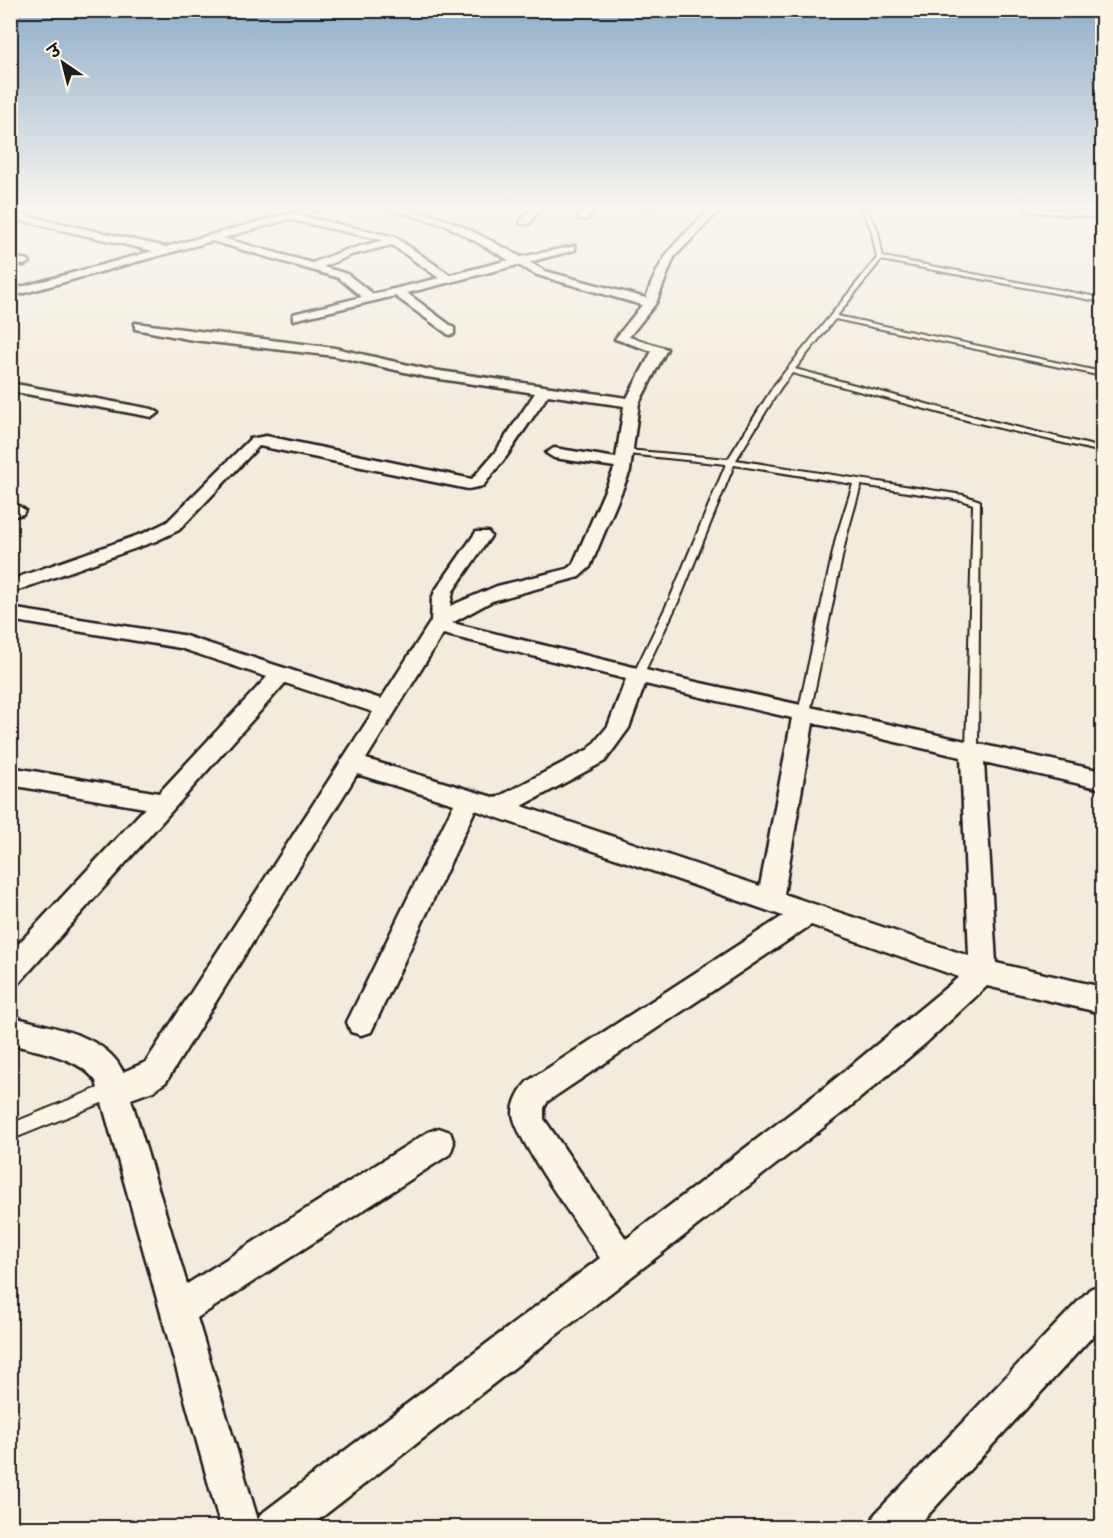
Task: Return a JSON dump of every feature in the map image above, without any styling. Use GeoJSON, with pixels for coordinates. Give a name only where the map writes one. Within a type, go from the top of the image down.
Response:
{"type":"FeatureCollection","features":[{"type":"Feature","properties":{"kind":"street"},"geometry":{"type":"LineString","coordinates":[[10,294],[62,280]]}},
{"type":"Feature","properties":{"kind":"street"},"geometry":{"type":"LineString","coordinates":[[352,280],[372,298]]}},
{"type":"Feature","properties":{"kind":"street"},"geometry":{"type":"LineString","coordinates":[[297,317],[450,280]]}},
{"type":"Feature","properties":{"kind":"street"},"geometry":{"type":"LineString","coordinates":[[564,280],[650,303]]}},
{"type":"Feature","properties":{"kind":"street"},"geometry":{"type":"LineString","coordinates":[[113,1089],[143,1081],[156,1072],[440,624],[449,615],[468,604],[573,573],[581,567],[626,458],[632,403],[660,348],[621,339],[650,303],[657,280]]}},
{"type":"Feature","properties":{"kind":"street"},"geometry":{"type":"LineString","coordinates":[[399,293],[448,330]]}},
{"type":"Feature","properties":{"kind":"street"},"geometry":{"type":"LineString","coordinates":[[139,326],[193,336],[335,352],[426,373],[632,403]]}},
{"type":"Feature","properties":{"kind":"street"},"geometry":{"type":"LineString","coordinates":[[10,387],[152,413]]}},
{"type":"Feature","properties":{"kind":"street"},"geometry":{"type":"LineString","coordinates":[[10,586],[150,537],[173,526],[255,442],[266,441],[468,484],[477,483],[501,454],[544,391]]}},
{"type":"Feature","properties":{"kind":"street"},"geometry":{"type":"LineString","coordinates":[[10,404],[33,393]]}},
{"type":"Feature","properties":{"kind":"street"},"geometry":{"type":"LineString","coordinates":[[554,453],[626,458]]}},
{"type":"Feature","properties":{"kind":"street"},"geometry":{"type":"LineString","coordinates":[[440,624],[441,599],[444,591],[482,536]]}},
{"type":"Feature","properties":{"kind":"street"},"geometry":{"type":"LineString","coordinates":[[10,614],[182,642],[386,708]]}},
{"type":"Feature","properties":{"kind":"street"},"geometry":{"type":"LineString","coordinates":[[440,624],[638,675],[1102,780]]}},
{"type":"Feature","properties":{"kind":"street"},"geometry":{"type":"LineString","coordinates":[[10,973],[282,673]]}},
{"type":"Feature","properties":{"kind":"street"},"geometry":{"type":"LineString","coordinates":[[498,808],[597,755],[606,747],[613,740],[621,724],[638,675]]}},
{"type":"Feature","properties":{"kind":"street"},"geometry":{"type":"LineString","coordinates":[[770,900],[804,713]]}},
{"type":"Feature","properties":{"kind":"street"},"geometry":{"type":"LineString","coordinates":[[972,749],[983,973]]}},
{"type":"Feature","properties":{"kind":"street"},"geometry":{"type":"LineString","coordinates":[[352,764],[498,808],[983,973],[1102,1000]]}},
{"type":"Feature","properties":{"kind":"street"},"geometry":{"type":"LineString","coordinates":[[10,776],[166,803]]}},
{"type":"Feature","properties":{"kind":"street"},"geometry":{"type":"LineString","coordinates":[[361,1022],[468,800]]}},
{"type":"Feature","properties":{"kind":"street"},"geometry":{"type":"LineString","coordinates":[[621,1261],[532,1127],[528,1114],[529,1102],[538,1091],[808,913]]}},
{"type":"Feature","properties":{"kind":"street"},"geometry":{"type":"LineString","coordinates":[[275,1527],[835,1099],[916,1033],[983,973]]}},
{"type":"Feature","properties":{"kind":"street"},"geometry":{"type":"LineString","coordinates":[[10,1030],[96,1058],[103,1064],[113,1089],[241,1527]]}},
{"type":"Feature","properties":{"kind":"street"},"geometry":{"type":"LineString","coordinates":[[178,1310],[439,1143]]}},
{"type":"Feature","properties":{"kind":"street"},"geometry":{"type":"LineString","coordinates":[[889,1527],[1102,1302]]}},
{"type":"Feature","properties":{"kind":"lane"},"geometry":{"type":"LineString","coordinates":[[638,675],[675,596],[731,461],[791,369],[863,280]]}},
{"type":"Feature","properties":{"kind":"lane"},"geometry":{"type":"LineString","coordinates":[[995,280],[1102,300]]}},
{"type":"Feature","properties":{"kind":"lane"},"geometry":{"type":"LineString","coordinates":[[833,317],[1102,374]]}},
{"type":"Feature","properties":{"kind":"lane"},"geometry":{"type":"LineString","coordinates":[[791,369],[973,419],[1102,450]]}},
{"type":"Feature","properties":{"kind":"lane"},"geometry":{"type":"LineString","coordinates":[[626,458],[731,461],[963,498],[977,503],[972,749]]}},
{"type":"Feature","properties":{"kind":"lane"},"geometry":{"type":"LineString","coordinates":[[804,713],[841,538],[858,482]]}},
{"type":"Feature","properties":{"kind":"lane"},"geometry":{"type":"LineString","coordinates":[[10,1132],[113,1089]]}}]}
